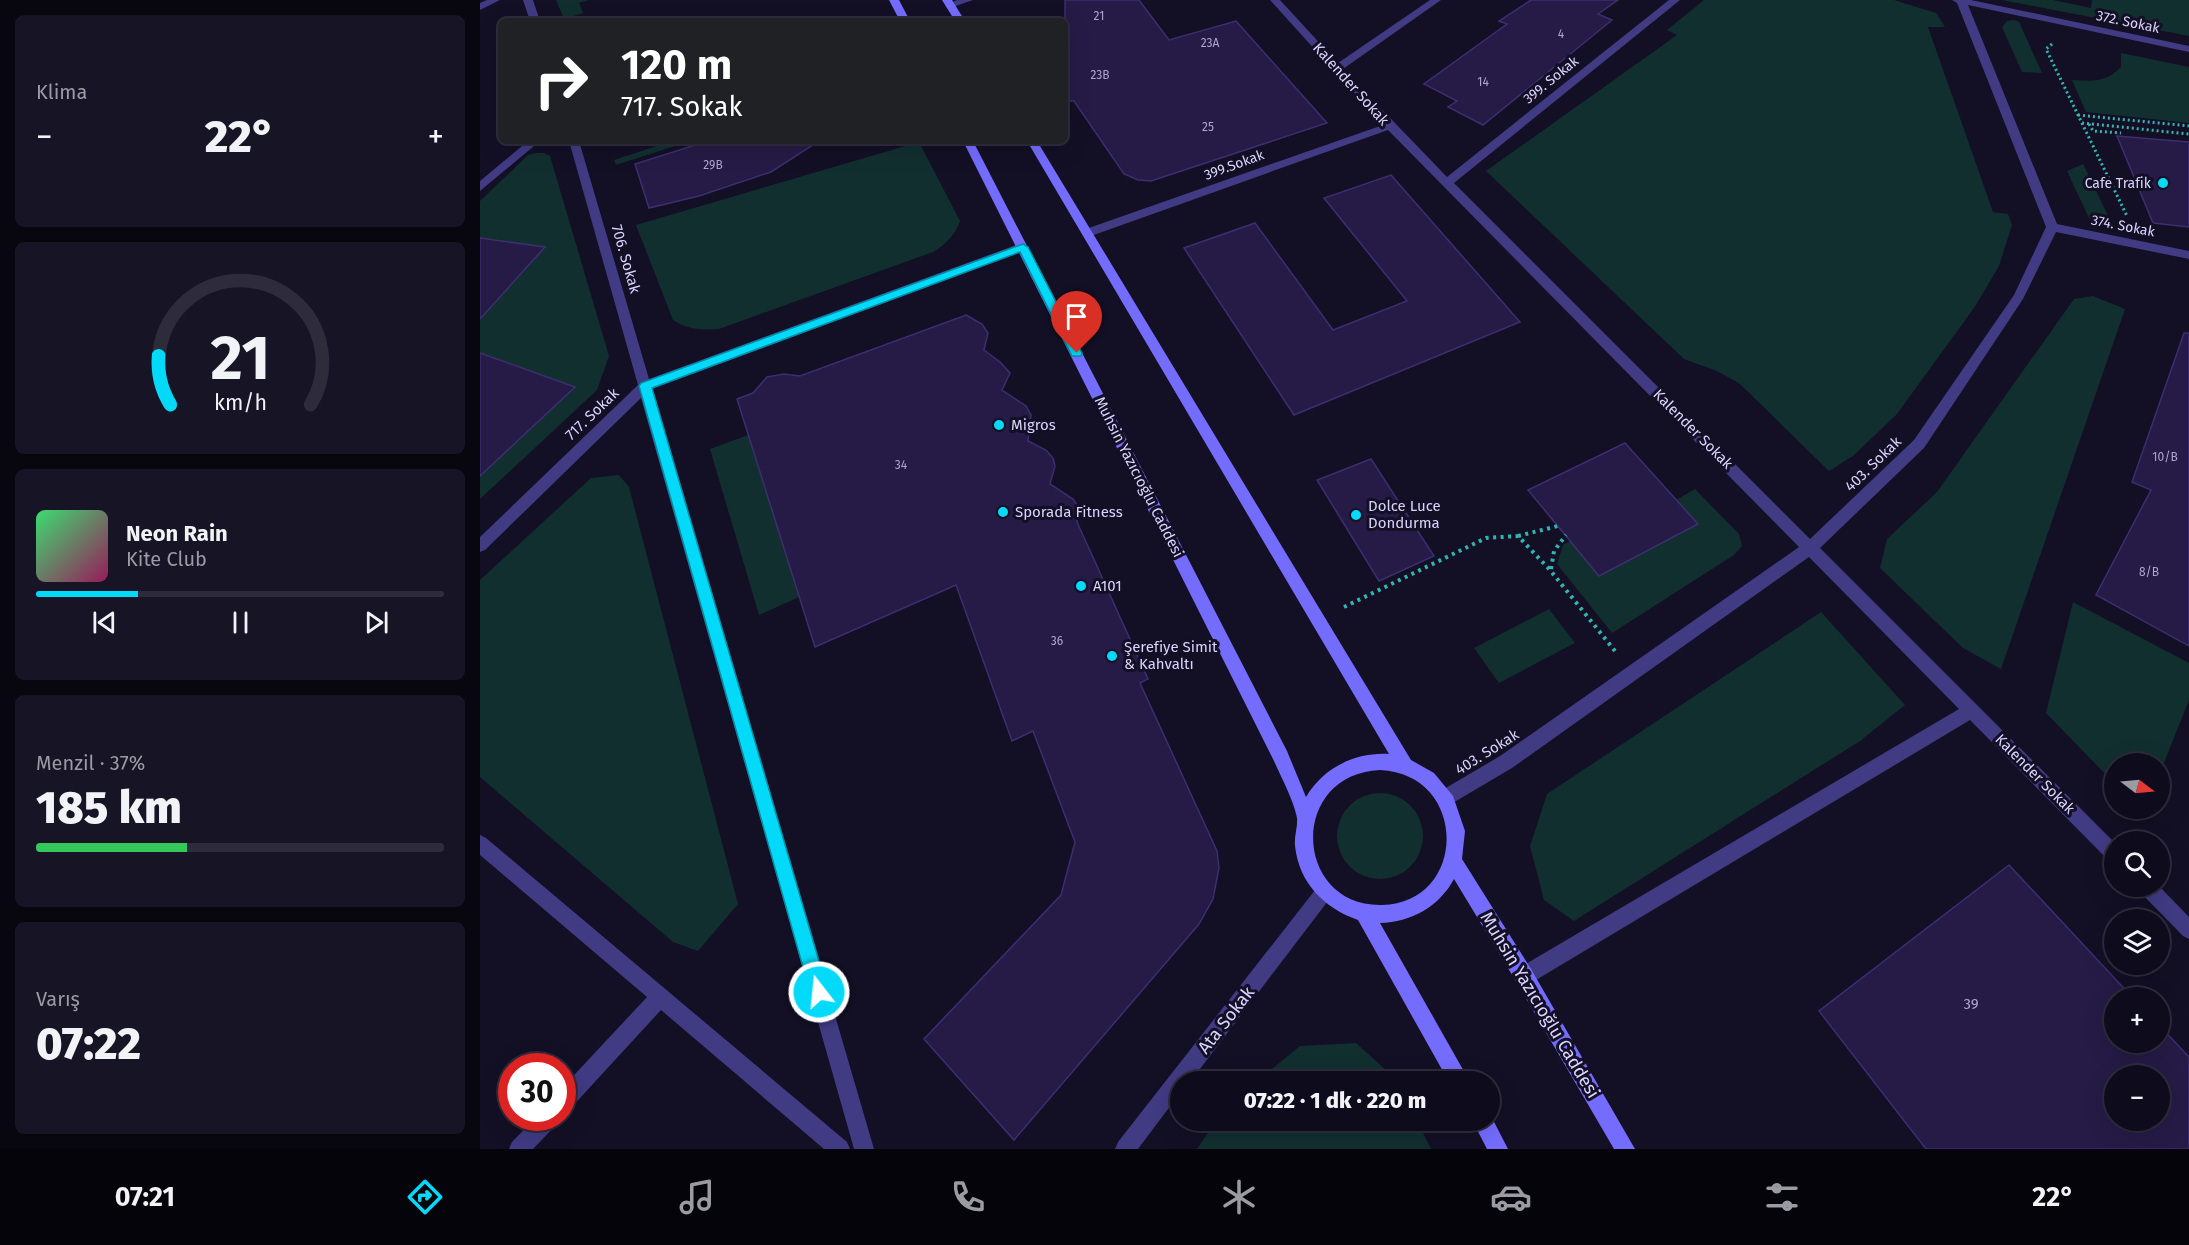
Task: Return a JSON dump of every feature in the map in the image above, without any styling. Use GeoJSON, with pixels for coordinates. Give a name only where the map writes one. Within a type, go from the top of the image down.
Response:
{"type":"FeatureCollection","features":[{"type":"Feature","properties":{"kind":"main road"},"geometry":{"type":"LineString","coordinates":[[894,0],[903,18]]}},
{"type":"Feature","properties":{"kind":"main road"},"geometry":{"type":"LineString","coordinates":[[948,2],[958,18]]}},
{"type":"Feature","properties":{"kind":"main road","name":"Muhsin Yazıcıoğlu Caddesi"},"geometry":{"type":"LineString","coordinates":[[970,144],[1281,757],[1305,816]]}},
{"type":"Feature","properties":{"kind":"main road"},"geometry":{"type":"LineString","coordinates":[[1034,144],[1405,766]]}},
{"type":"Feature","properties":{"kind":"main road"},"geometry":{"type":"LineString","coordinates":[[1380,760],[1405,766],[1427,778],[1445,798],[1454,818],[1456,839],[1453,861],[1443,882],[1429,898],[1409,909],[1387,914],[1364,913],[1343,905],[1325,891],[1310,868],[1303,842],[1305,816],[1316,793],[1333,775],[1356,764],[1380,760]]}},
{"type":"Feature","properties":{"kind":"main road","name":"Muhsin Yazıcıoğlu Caddesi"},"geometry":{"type":"LineString","coordinates":[[1453,861],[1524,976],[1625,1149]]}},
{"type":"Feature","properties":{"kind":"main road"},"geometry":{"type":"LineString","coordinates":[[1364,913],[1454,1071]]}},
{"type":"Feature","properties":{"kind":"main road"},"geometry":{"type":"LineString","coordinates":[[1488,1131],[1498,1149]]}},
{"type":"Feature","properties":{"kind":"street"},"geometry":{"type":"LineString","coordinates":[[480,7],[495,0]]}},
{"type":"Feature","properties":{"kind":"street"},"geometry":{"type":"LineString","coordinates":[[528,0],[534,18]]}},
{"type":"Feature","properties":{"kind":"street"},"geometry":{"type":"LineString","coordinates":[[948,2],[968,0]]}},
{"type":"Feature","properties":{"kind":"street","name":"Kalender Sokak"},"geometry":{"type":"LineString","coordinates":[[1275,0],[1390,126],[2104,844]]}},
{"type":"Feature","properties":{"kind":"street"},"geometry":{"type":"LineString","coordinates":[[1338,68],[1436,0]]}},
{"type":"Feature","properties":{"kind":"street","name":"399. Sokak"},"geometry":{"type":"LineString","coordinates":[[1447,183],[1675,0]]}},
{"type":"Feature","properties":{"kind":"street"},"geometry":{"type":"LineString","coordinates":[[1959,0],[2052,227]]}},
{"type":"Feature","properties":{"kind":"street","name":"372. Sokak"},"geometry":{"type":"LineString","coordinates":[[1959,0],[2189,49]]}},
{"type":"Feature","properties":{"kind":"street","name":"399.Sokak"},"geometry":{"type":"LineString","coordinates":[[1088,233],[1390,126]]}},
{"type":"Feature","properties":{"kind":"street"},"geometry":{"type":"LineString","coordinates":[[480,187],[530,144]]}},
{"type":"Feature","properties":{"kind":"street","name":"706. Sokak"},"geometry":{"type":"LineString","coordinates":[[575,144],[864,1149]]}},
{"type":"Feature","properties":{"kind":"street","name":"374. Sokak"},"geometry":{"type":"LineString","coordinates":[[2052,227],[2189,255]]}},
{"type":"Feature","properties":{"kind":"street","name":"403. Sokak"},"geometry":{"type":"LineString","coordinates":[[1445,798],[1506,762],[1811,547],[1919,444],[2019,296],[2052,227]]}},
{"type":"Feature","properties":{"kind":"street","name":"717. Sokak"},"geometry":{"type":"LineString","coordinates":[[480,546],[645,386],[1023,247]]}},
{"type":"Feature","properties":{"kind":"street"},"geometry":{"type":"LineString","coordinates":[[1524,976],[1972,710]]}},
{"type":"Feature","properties":{"kind":"street"},"geometry":{"type":"LineString","coordinates":[[480,844],[840,1149]]}},
{"type":"Feature","properties":{"kind":"street","name":"Ata Sokak"},"geometry":{"type":"LineString","coordinates":[[1125,1149],[1325,891]]}},
{"type":"Feature","properties":{"kind":"street"},"geometry":{"type":"LineString","coordinates":[[2157,897],[2189,930]]}},
{"type":"Feature","properties":{"kind":"street"},"geometry":{"type":"LineString","coordinates":[[576,1087],[660,997]]}},
{"type":"Feature","properties":{"kind":"street"},"geometry":{"type":"LineString","coordinates":[[519,1149],[536,1131]]}},
{"type":"Feature","properties":{"kind":"path"},"geometry":{"type":"LineString","coordinates":[[2058,39],[2046,49],[2128,217]]}},
{"type":"Feature","properties":{"kind":"path"},"geometry":{"type":"LineString","coordinates":[[2078,115],[2189,126]]}},
{"type":"Feature","properties":{"kind":"path"},"geometry":{"type":"LineString","coordinates":[[2082,123],[2189,134]]}},
{"type":"Feature","properties":{"kind":"path"},"geometry":{"type":"LineString","coordinates":[[2089,124],[2092,131],[2122,135],[2118,126]]}},
{"type":"Feature","properties":{"kind":"path"},"geometry":{"type":"LineString","coordinates":[[1319,621],[1371,593],[1486,538],[1518,536],[1558,526]]}},
{"type":"Feature","properties":{"kind":"path"},"geometry":{"type":"LineString","coordinates":[[1551,570],[1554,551],[1566,535]]}},
{"type":"Feature","properties":{"kind":"path"},"geometry":{"type":"LineString","coordinates":[[1518,536],[1551,570],[1632,673]]}},
{"type":"Feature","properties":{"kind":"green space"},"geometry":{"type":"Polygon","coordinates":[[[556,0],[588,0],[579,3],[583,13],[564,18],[556,0]]]}},
{"type":"Feature","properties":{"kind":"green space"},"geometry":{"type":"Polygon","coordinates":[[[1704,0],[1894,0],[1936,13],[1945,27],[1928,27],[1993,212],[2008,214],[2012,225],[1999,266],[1974,308],[1897,414],[1853,456],[1829,471],[1740,384],[1717,371],[1684,359],[1486,171],[1677,35],[1667,30],[1704,0]]]}},
{"type":"Feature","properties":{"kind":"green space"},"geometry":{"type":"Polygon","coordinates":[[[2002,0],[2053,0],[2091,8],[2092,0],[2189,0],[2189,36],[2002,0]]]}},
{"type":"Feature","properties":{"kind":"green space"},"geometry":{"type":"Polygon","coordinates":[[[2007,21],[2019,22],[2042,73],[2022,72],[2002,27],[2007,21]]]}},
{"type":"Feature","properties":{"kind":"green space"},"geometry":{"type":"Polygon","coordinates":[[[2121,53],[2189,67],[2189,123],[2086,112],[2072,80],[2093,81],[2110,76],[2121,67],[2121,53]]]}},
{"type":"Feature","properties":{"kind":"green space"},"geometry":{"type":"Polygon","coordinates":[[[663,144],[675,146],[616,165],[614,160],[663,144]]]}},
{"type":"Feature","properties":{"kind":"green space"},"geometry":{"type":"Polygon","coordinates":[[[912,144],[920,144],[960,221],[953,235],[933,252],[719,329],[695,329],[673,320],[636,225],[912,144]]]}},
{"type":"Feature","properties":{"kind":"green space"},"geometry":{"type":"Polygon","coordinates":[[[536,153],[550,156],[609,356],[597,390],[480,499],[480,201],[528,155],[536,153]]]}},
{"type":"Feature","properties":{"kind":"green space"},"geometry":{"type":"Polygon","coordinates":[[[2083,164],[2113,227],[2098,225],[2087,214],[2067,171],[2083,164]]]}},
{"type":"Feature","properties":{"kind":"green space"},"geometry":{"type":"Polygon","coordinates":[[[2093,296],[2125,309],[2001,669],[1963,648],[1880,568],[1887,539],[1937,492],[2074,299],[2093,296]]]}},
{"type":"Feature","properties":{"kind":"green space"},"geometry":{"type":"Polygon","coordinates":[[[748,435],[799,597],[759,615],[710,449],[748,435]]]}},
{"type":"Feature","properties":{"kind":"green space"},"geometry":{"type":"Polygon","coordinates":[[[619,475],[629,487],[738,904],[698,951],[673,942],[480,777],[480,580],[591,478],[619,475]]]}},
{"type":"Feature","properties":{"kind":"green space"},"geometry":{"type":"Polygon","coordinates":[[[1695,489],[1739,534],[1742,546],[1734,555],[1612,633],[1557,564],[1563,545],[1570,541],[1599,576],[1697,524],[1676,500],[1695,489]]]}},
{"type":"Feature","properties":{"kind":"green space"},"geometry":{"type":"Polygon","coordinates":[[[2073,602],[2189,663],[2189,700],[2168,753],[2104,753],[2104,773],[2046,713],[2073,602]]]}},
{"type":"Feature","properties":{"kind":"green space"},"geometry":{"type":"Polygon","coordinates":[[[1549,609],[1575,643],[1499,683],[1474,648],[1549,609]]]}},
{"type":"Feature","properties":{"kind":"green space"},"geometry":{"type":"Polygon","coordinates":[[[1821,612],[1905,705],[1860,741],[1574,921],[1544,900],[1530,846],[1547,794],[1821,612]]]}},
{"type":"Feature","properties":{"kind":"green space"},"geometry":{"type":"Polygon","coordinates":[[[1372,793],[1388,793],[1411,805],[1420,819],[1423,836],[1420,853],[1411,867],[1388,879],[1372,879],[1356,872],[1344,860],[1337,844],[1337,828],[1344,812],[1356,800],[1372,793]]]}},
{"type":"Feature","properties":{"kind":"green space"},"geometry":{"type":"Polygon","coordinates":[[[1356,1043],[1387,1071],[1269,1071],[1300,1046],[1356,1043]]]}},
{"type":"Feature","properties":{"kind":"green space"},"geometry":{"type":"Polygon","coordinates":[[[1209,1131],[1422,1131],[1431,1149],[1197,1149],[1209,1131]]]}},
{"type":"Feature","properties":{"kind":"building"},"geometry":{"type":"Polygon","coordinates":[[[1065,0],[1139,0],[1169,40],[1236,21],[1327,123],[1151,181],[1138,180],[1124,174],[1074,101],[1068,101],[1068,18],[1065,18],[1065,0]]]}},
{"type":"Feature","properties":{"kind":"building"},"geometry":{"type":"Polygon","coordinates":[[[1531,0],[1618,0],[1598,14],[1612,20],[1483,125],[1448,107],[1457,101],[1424,84],[1507,24],[1499,21],[1531,0]]]}},
{"type":"Feature","properties":{"kind":"building","name":"Cafe Trafik"},"geometry":{"type":"Polygon","coordinates":[[[2117,136],[2189,142],[2189,227],[2153,223],[2117,136]]]}},
{"type":"Feature","properties":{"kind":"building"},"geometry":{"type":"Polygon","coordinates":[[[698,144],[814,144],[771,172],[699,196],[649,208],[635,164],[698,144]]]}},
{"type":"Feature","properties":{"kind":"building"},"geometry":{"type":"Polygon","coordinates":[[[1391,175],[1520,322],[1294,415],[1184,248],[1255,223],[1333,330],[1407,301],[1324,198],[1391,175]]]}},
{"type":"Feature","properties":{"kind":"building"},"geometry":{"type":"Polygon","coordinates":[[[480,238],[545,247],[480,319],[480,238]]]}},
{"type":"Feature","properties":{"kind":"building"},"geometry":{"type":"Polygon","coordinates":[[[966,315],[982,324],[988,333],[984,350],[1010,373],[1002,390],[1026,406],[1031,415],[1028,441],[1046,450],[1053,458],[1055,466],[1050,484],[1073,499],[1079,508],[1077,522],[1148,679],[1140,683],[1217,851],[1219,868],[1213,899],[1199,924],[1014,1140],[924,1039],[1061,895],[1075,842],[1033,731],[1012,741],[956,585],[815,647],[737,399],[753,393],[767,377],[784,374],[800,376],[966,315]]]}},
{"type":"Feature","properties":{"kind":"building"},"geometry":{"type":"Polygon","coordinates":[[[2184,333],[2189,333],[2189,646],[2096,595],[2151,490],[2132,482],[2184,333]]]}},
{"type":"Feature","properties":{"kind":"building"},"geometry":{"type":"Polygon","coordinates":[[[480,353],[575,387],[480,476],[480,353]]]}},
{"type":"Feature","properties":{"kind":"building"},"geometry":{"type":"Polygon","coordinates":[[[1625,443],[1698,524],[1599,576],[1528,490],[1625,443]]]}},
{"type":"Feature","properties":{"kind":"building"},"geometry":{"type":"Polygon","coordinates":[[[1371,459],[1434,556],[1379,581],[1317,480],[1371,459]]]}},
{"type":"Feature","properties":{"kind":"building"},"geometry":{"type":"Polygon","coordinates":[[[2009,865],[2104,967],[2104,975],[2112,975],[2123,987],[2104,987],[2104,1053],[2170,1053],[2170,1037],[2189,1057],[2189,1149],[1926,1149],[1819,1011],[2009,865]]]}},
{"type":"Feature","properties":{"kind":"place","name":"Cafe Trafik"},"geometry":{"type":"Point","coordinates":[2163,183]}},
{"type":"Feature","properties":{"kind":"place","name":"Migros"},"geometry":{"type":"Point","coordinates":[999,425]}},
{"type":"Feature","properties":{"kind":"place","name":"Sporada Fitness"},"geometry":{"type":"Point","coordinates":[1003,512]}},
{"type":"Feature","properties":{"kind":"place","name":"Dolce Luce Dondurma"},"geometry":{"type":"Point","coordinates":[1356,515]}},
{"type":"Feature","properties":{"kind":"place","name":"A101"},"geometry":{"type":"Point","coordinates":[1081,586]}},
{"type":"Feature","properties":{"kind":"place","name":"Şerefiye Simit & Kahvaltı"},"geometry":{"type":"Point","coordinates":[1112,656]}},
{"type":"Feature","properties":{"kind":"route"},"geometry":{"type":"LineString","coordinates":[[819,992],[645,386],[1023,247],[1077,353]]}}]}
